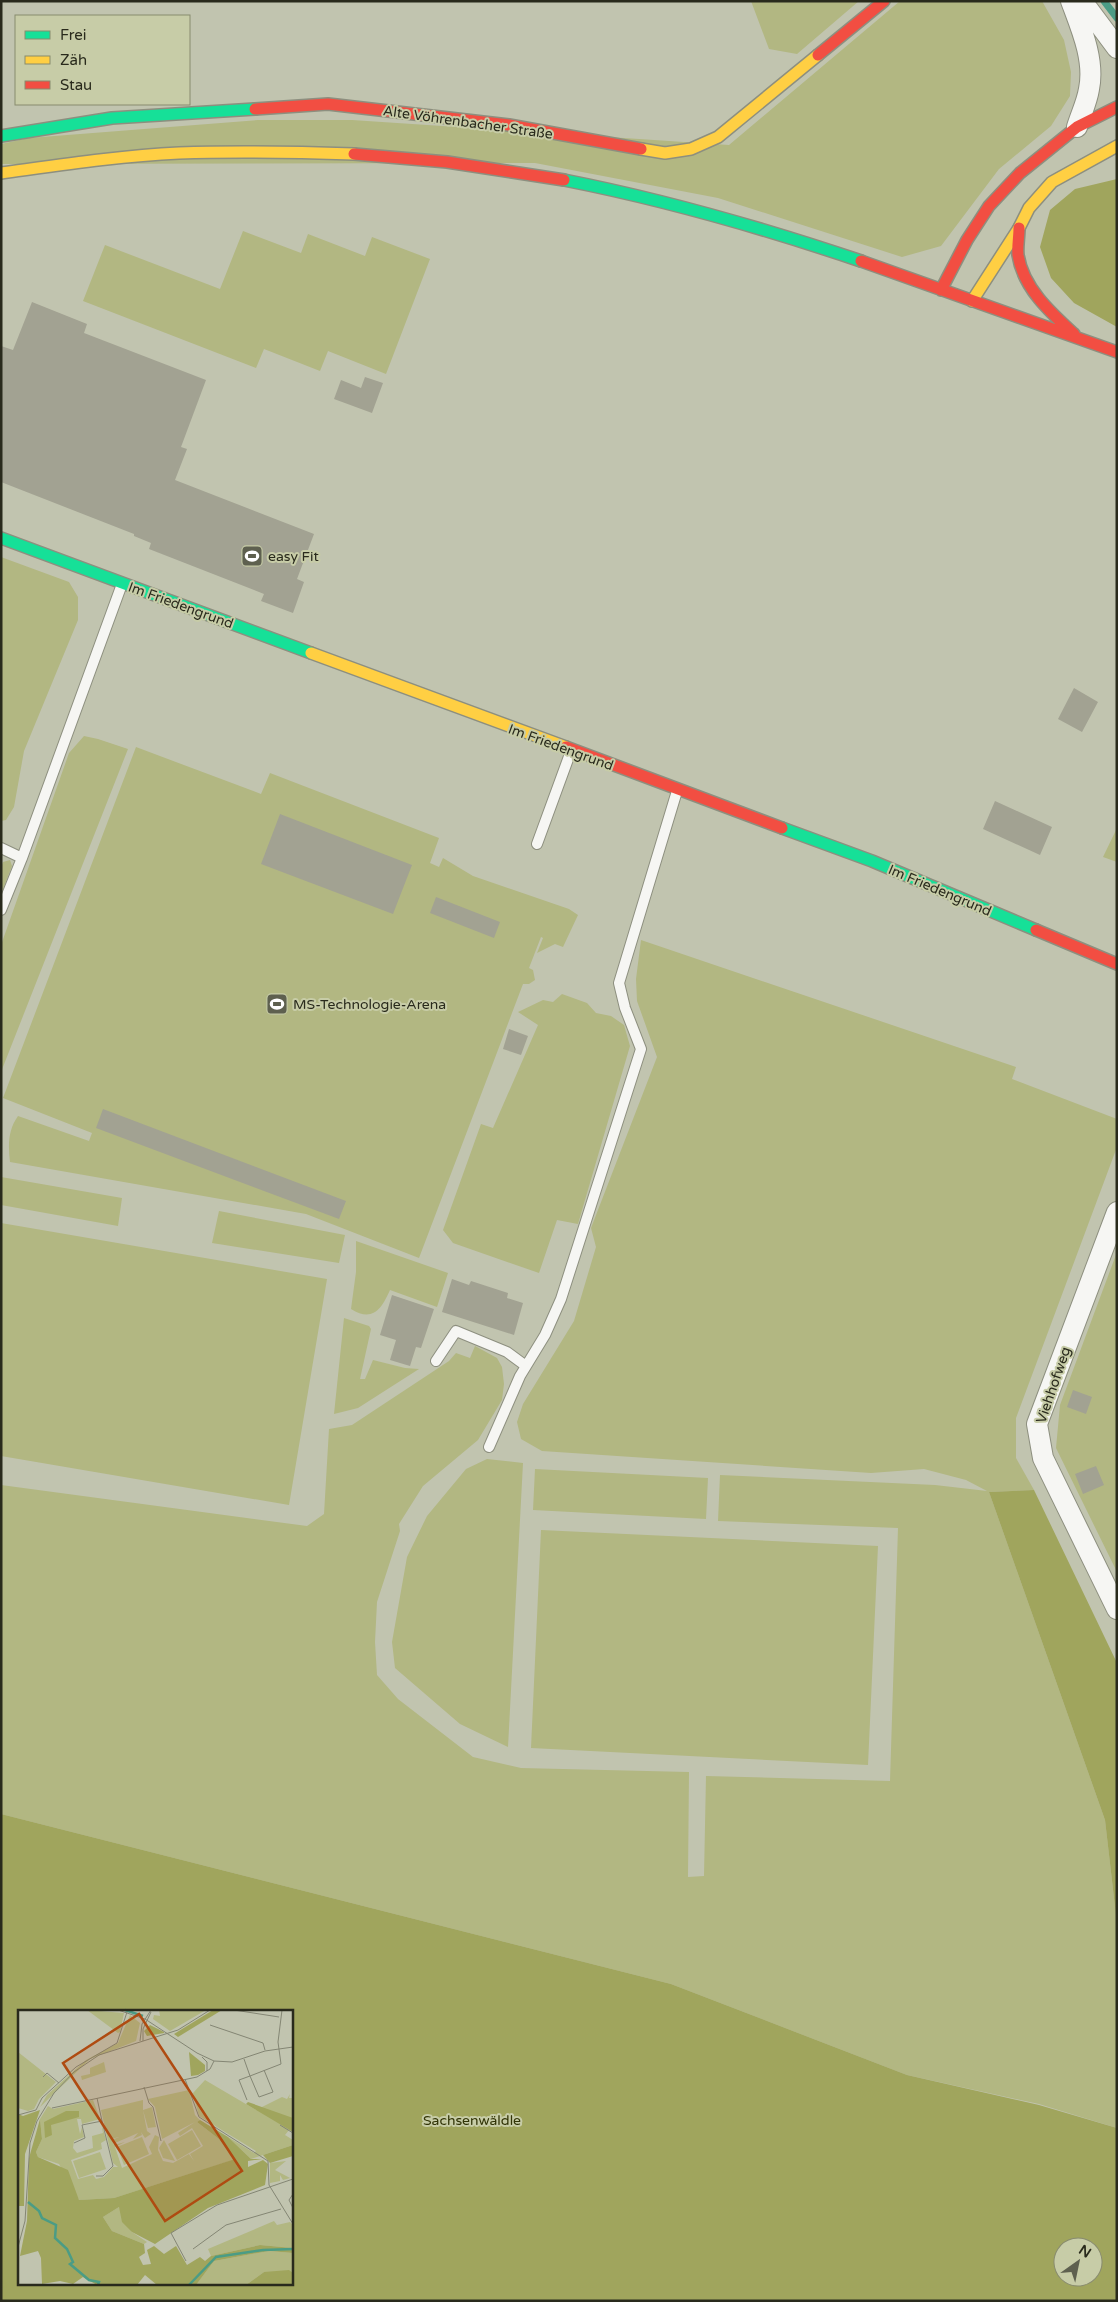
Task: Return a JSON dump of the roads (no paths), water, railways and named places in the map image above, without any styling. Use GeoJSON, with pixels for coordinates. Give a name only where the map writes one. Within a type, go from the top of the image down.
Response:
{"type":"FeatureCollection","features":[{"type":"Feature","properties":{"kind":"street","name":"Alte Vöhrenbacher Straße"},"geometry":{"type":"LineString","coordinates":[[1,136],[112,118],[328,104],[509,125],[665,153],[691,149],[718,137],[884,1]]}},
{"type":"Feature","properties":{"kind":"street"},"geometry":{"type":"LineString","coordinates":[[1071,1],[1085,39],[1090,70],[1090,88],[1077,126]]}},
{"type":"Feature","properties":{"kind":"street"},"geometry":{"type":"LineString","coordinates":[[1082,1],[1117,48]]}},
{"type":"Feature","properties":{"kind":"street"},"geometry":{"type":"LineString","coordinates":[[941,290],[967,240],[989,206],[1020,173],[1077,126],[1117,107]]}},
{"type":"Feature","properties":{"kind":"street"},"geometry":{"type":"LineString","coordinates":[[972,302],[1019,228],[1029,208],[1052,182],[1117,146]]}},
{"type":"Feature","properties":{"kind":"street"},"geometry":{"type":"LineString","coordinates":[[1,173],[58,163],[168,155],[248,152],[337,154],[430,161],[573,181],[705,212],[814,244],[972,302],[1117,352]]}},
{"type":"Feature","properties":{"kind":"street"},"geometry":{"type":"LineString","coordinates":[[1019,228],[1018,255],[1025,277],[1039,300],[1079,339]]}},
{"type":"Feature","properties":{"kind":"street","name":"Im Friedengrund"},"geometry":{"type":"LineString","coordinates":[[1,538],[571,751],[872,861],[1117,964]]}},
{"type":"Feature","properties":{"kind":"street","name":"Viehhofweg"},"geometry":{"type":"LineString","coordinates":[[1117,1212],[1037,1424],[1043,1458],[1117,1609]]}},
{"type":"Feature","properties":{"kind":"lane"},"geometry":{"type":"LineString","coordinates":[[1,910],[22,858],[122,584]]}},
{"type":"Feature","properties":{"kind":"lane"},"geometry":{"type":"LineString","coordinates":[[537,844],[571,751]]}},
{"type":"Feature","properties":{"kind":"lane"},"geometry":{"type":"LineString","coordinates":[[489,1447],[526,1366],[545,1335],[561,1299],[641,1049],[625,1008],[619,983],[678,790]]}},
{"type":"Feature","properties":{"kind":"lane"},"geometry":{"type":"LineString","coordinates":[[1,848],[22,858]]}},
{"type":"Feature","properties":{"kind":"lane"},"geometry":{"type":"LineString","coordinates":[[436,1361],[456,1331],[507,1352],[526,1366]]}},
{"type":"Feature","properties":{"kind":"waterway"},"geometry":{"type":"LineString","coordinates":[[1104,1],[1117,18]]}},
{"type":"Feature","properties":{"kind":"place","name":"easy Fit"},"geometry":{"type":"Point","coordinates":[252,556]}},
{"type":"Feature","properties":{"kind":"place","name":"MS-Technologie-Arena"},"geometry":{"type":"Point","coordinates":[277,1004]}},
{"type":"Feature","properties":{"kind":"park label","name":"Sachsenwäldle"},"geometry":{"type":"Point","coordinates":[472,2120]}}]}
